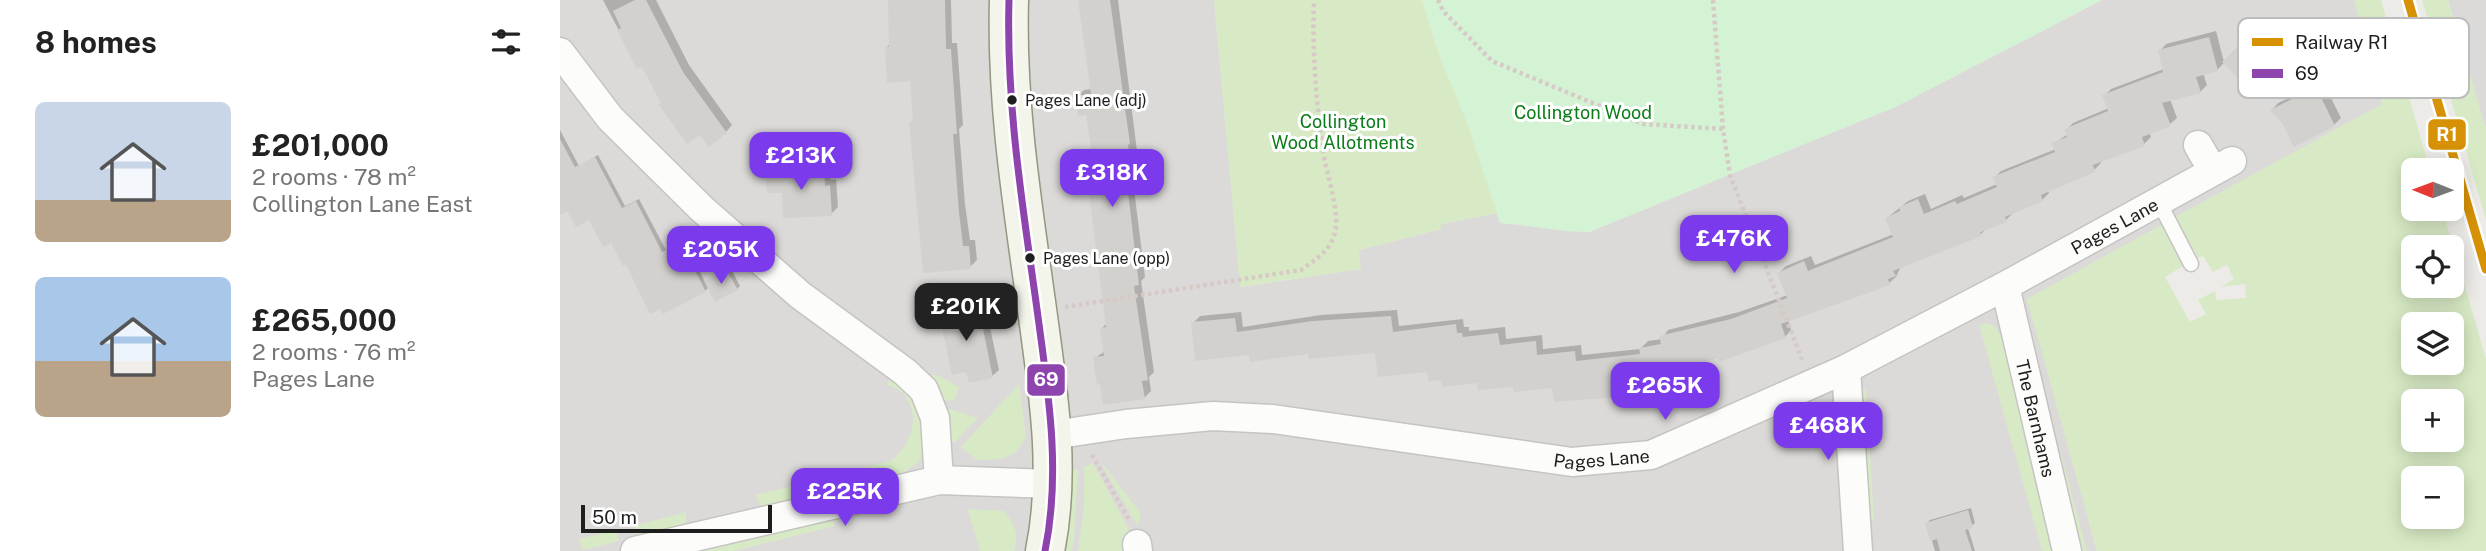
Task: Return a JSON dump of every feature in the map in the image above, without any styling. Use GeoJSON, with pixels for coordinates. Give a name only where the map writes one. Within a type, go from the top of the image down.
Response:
{"type":"FeatureCollection","features":[{"type":"Feature","properties":{"kind":"street"},"geometry":{"type":"LineString","coordinates":[[1009,0],[1007,50],[1016,162],[1037,311],[1066,433],[1053,484],[1045,551]]}},
{"type":"Feature","properties":{"kind":"street"},"geometry":{"type":"LineString","coordinates":[[560,52],[610,118],[702,209],[800,295],[905,372],[924,390],[935,418],[939,480]]}},
{"type":"Feature","properties":{"kind":"street","name":"Pages Lane"},"geometry":{"type":"LineString","coordinates":[[1066,433],[1213,416],[1273,419],[1572,462],[1651,455],[1846,369],[2005,286],[2222,166],[2198,145]]}},
{"type":"Feature","properties":{"kind":"street","name":"The Barnhams"},"geometry":{"type":"LineString","coordinates":[[2005,286],[2067,551]]}},
{"type":"Feature","properties":{"kind":"street"},"geometry":{"type":"LineString","coordinates":[[1846,369],[1858,551]]}},
{"type":"Feature","properties":{"kind":"street"},"geometry":{"type":"LineString","coordinates":[[635,551],[939,480],[1053,484]]}},
{"type":"Feature","properties":{"kind":"lane"},"geometry":{"type":"LineString","coordinates":[[2159,202],[2191,264]]}},
{"type":"Feature","properties":{"kind":"path"},"geometry":{"type":"LineString","coordinates":[[1037,311],[1301,270],[1324,253],[1335,234],[1335,213],[1323,151],[1312,38],[1314,0]]}},
{"type":"Feature","properties":{"kind":"path"},"geometry":{"type":"LineString","coordinates":[[1438,0],[1443,11],[1492,61],[1643,124],[1723,129]]}},
{"type":"Feature","properties":{"kind":"path"},"geometry":{"type":"LineString","coordinates":[[1713,0],[1723,129],[1730,175],[1812,385]]}},
{"type":"Feature","properties":{"kind":"path"},"geometry":{"type":"LineString","coordinates":[[1066,433],[1133,529],[1137,548]]}},
{"type":"Feature","properties":{"kind":"shaded area"},"geometry":{"type":"Polygon","coordinates":[[[560,0],[1214,0],[1241,287],[1360,269],[1358,250],[1441,229],[1441,224],[1497,213],[1501,223],[1589,232],[1895,107],[2102,0],[2354,0],[2359,18],[2238,18],[2238,98],[2381,98],[2383,104],[2028,299],[2097,551],[560,551],[560,0]]]}},
{"type":"Feature","properties":{"kind":"shaded area"},"geometry":{"type":"Polygon","coordinates":[[[2448,0],[2486,0],[2486,129],[2469,73],[2469,18],[2453,18],[2448,0]]]}},
{"type":"Feature","properties":{"kind":"green space","name":"Collington Wood Allotments"},"geometry":{"type":"Polygon","coordinates":[[[1214,0],[1422,0],[1497,213],[1441,224],[1441,229],[1359,250],[1361,269],[1240,287],[1214,0]]]}},
{"type":"Feature","properties":{"kind":"green space","name":"Collington Wood"},"geometry":{"type":"Polygon","coordinates":[[[1422,0],[2102,0],[1895,107],[1589,232],[1500,223],[1467,122],[1439,54],[1422,0]]]}},
{"type":"Feature","properties":{"kind":"green space"},"geometry":{"type":"Polygon","coordinates":[[[2354,0],[2381,0],[2386,18],[2359,18],[2354,0]]]}},
{"type":"Feature","properties":{"kind":"green space"},"geometry":{"type":"Polygon","coordinates":[[[2422,0],[2448,0],[2453,18],[2427,18],[2422,0]]]}},
{"type":"Feature","properties":{"kind":"green space"},"geometry":{"type":"Polygon","coordinates":[[[2469,71],[2486,129],[2486,220],[2451,98],[2469,98],[2469,71]]]}},
{"type":"Feature","properties":{"kind":"green space"},"geometry":{"type":"Polygon","coordinates":[[[2380,98],[2409,98],[2427,158],[2401,158],[2401,221],[2446,221],[2450,235],[2401,235],[2401,298],[2464,298],[2464,284],[2486,359],[2486,551],[2097,551],[2027,299],[2161,225],[2183,266],[2165,277],[2190,322],[2206,314],[2198,300],[2215,291],[2216,300],[2246,298],[2245,284],[2221,287],[2234,279],[2227,265],[2213,272],[2203,256],[2198,258],[2175,217],[2382,104],[2380,98]]]}},
{"type":"Feature","properties":{"kind":"green space"},"geometry":{"type":"Polygon","coordinates":[[[1987,323],[1996,327],[2004,343],[2053,551],[2042,551],[1979,325],[1987,323]]]}},
{"type":"Feature","properties":{"kind":"green space"},"geometry":{"type":"Polygon","coordinates":[[[925,375],[937,375],[959,387],[954,401],[942,400],[925,375]]]}},
{"type":"Feature","properties":{"kind":"green space"},"geometry":{"type":"Polygon","coordinates":[[[889,380],[915,393],[925,419],[925,446],[919,462],[901,474],[816,493],[811,481],[890,461],[903,448],[911,432],[913,414],[906,397],[887,384],[889,380]]]}},
{"type":"Feature","properties":{"kind":"green space"},"geometry":{"type":"Polygon","coordinates":[[[1019,384],[1026,437],[1016,452],[1001,459],[977,460],[961,447],[1019,384]]]}},
{"type":"Feature","properties":{"kind":"green space"},"geometry":{"type":"Polygon","coordinates":[[[1866,389],[1874,520],[1869,521],[1861,392],[1866,389]]]}},
{"type":"Feature","properties":{"kind":"green space"},"geometry":{"type":"Polygon","coordinates":[[[943,407],[978,418],[955,442],[950,442],[943,407]]]}},
{"type":"Feature","properties":{"kind":"green space"},"geometry":{"type":"Polygon","coordinates":[[[2061,454],[2087,551],[2077,551],[2055,456],[2061,454]]]}},
{"type":"Feature","properties":{"kind":"green space"},"geometry":{"type":"Polygon","coordinates":[[[1093,463],[1129,530],[1126,544],[1128,551],[1078,551],[1084,505],[1084,467],[1093,463]]]}},
{"type":"Feature","properties":{"kind":"green space"},"geometry":{"type":"Polygon","coordinates":[[[1102,465],[1141,514],[1137,525],[1102,465]]]}},
{"type":"Feature","properties":{"kind":"green space"},"geometry":{"type":"Polygon","coordinates":[[[1078,468],[1074,541],[1071,551],[1064,551],[1073,470],[1078,468]]]}},
{"type":"Feature","properties":{"kind":"green space"},"geometry":{"type":"Polygon","coordinates":[[[802,484],[802,497],[761,507],[756,495],[802,484]]]}},
{"type":"Feature","properties":{"kind":"green space"},"geometry":{"type":"Polygon","coordinates":[[[968,509],[1004,511],[1015,530],[1014,551],[980,551],[968,509]]]}},
{"type":"Feature","properties":{"kind":"green space"},"geometry":{"type":"Polygon","coordinates":[[[686,512],[686,525],[639,537],[634,526],[686,512]]]}},
{"type":"Feature","properties":{"kind":"green space"},"geometry":{"type":"Polygon","coordinates":[[[833,517],[834,526],[734,551],[697,551],[833,517]]]}},
{"type":"Feature","properties":{"kind":"green space"},"geometry":{"type":"Polygon","coordinates":[[[617,530],[619,541],[583,550],[579,539],[617,530]]]}},
{"type":"Feature","properties":{"kind":"building"},"geometry":{"type":"Polygon","coordinates":[[[635,0],[646,0],[683,72],[727,133],[709,147],[700,135],[687,144],[658,104],[661,103],[642,67],[637,69],[617,30],[621,28],[613,11],[635,0]]]}},
{"type":"Feature","properties":{"kind":"building"},"geometry":{"type":"Polygon","coordinates":[[[888,0],[945,0],[946,49],[951,49],[957,134],[953,134],[959,212],[963,246],[969,246],[971,269],[923,273],[909,122],[913,121],[910,81],[887,83],[885,47],[889,47],[888,0]]]}},
{"type":"Feature","properties":{"kind":"building"},"geometry":{"type":"Polygon","coordinates":[[[1078,0],[1110,0],[1135,191],[1128,192],[1139,285],[1134,286],[1148,380],[1142,381],[1145,399],[1103,405],[1093,357],[1104,356],[1100,328],[1106,327],[1085,163],[1093,161],[1086,115],[1078,116],[1075,96],[1091,94],[1078,0]]]}},
{"type":"Feature","properties":{"kind":"building"},"geometry":{"type":"Polygon","coordinates":[[[2209,37],[2218,71],[2196,77],[2201,93],[2162,103],[2171,126],[2142,137],[2145,146],[2093,165],[2095,172],[2041,195],[2043,201],[2005,217],[2007,222],[1983,231],[1980,233],[1982,236],[1893,271],[1896,276],[1888,279],[1890,285],[1781,324],[1786,338],[1719,362],[1718,358],[1680,368],[1682,376],[1628,386],[1629,396],[1554,402],[1552,388],[1514,392],[1513,387],[1478,390],[1477,383],[1442,387],[1441,380],[1428,381],[1427,372],[1378,377],[1375,353],[1309,359],[1308,354],[1250,362],[1249,355],[1195,361],[1191,322],[1235,318],[1237,332],[1313,321],[1391,316],[1393,332],[1456,324],[1457,333],[1462,333],[1463,337],[1498,333],[1500,345],[1536,341],[1537,355],[1575,351],[1576,361],[1640,354],[1639,348],[1661,344],[1659,336],[1731,319],[1787,298],[1777,273],[1804,261],[1808,271],[1893,237],[1885,218],[1900,211],[1899,207],[1918,199],[1924,214],[1997,187],[1992,177],[2055,152],[2051,143],[2067,137],[2064,129],[2108,111],[2102,95],[2163,72],[2158,50],[2209,37]]]}},
{"type":"Feature","properties":{"kind":"building"},"geometry":{"type":"Polygon","coordinates":[[[2238,46],[2238,78],[2222,62],[2238,46]]]}},
{"type":"Feature","properties":{"kind":"building"},"geometry":{"type":"Polygon","coordinates":[[[2294,98],[2321,98],[2335,126],[2294,147],[2282,123],[2270,110],[2294,98]]]}},
{"type":"Feature","properties":{"kind":"building"},"geometry":{"type":"Polygon","coordinates":[[[560,139],[575,167],[595,157],[622,208],[636,201],[662,252],[681,243],[706,292],[663,314],[660,309],[650,314],[626,265],[623,266],[611,243],[603,247],[589,220],[576,227],[567,211],[560,215],[560,139]]]}},
{"type":"Feature","properties":{"kind":"building"},"geometry":{"type":"Polygon","coordinates":[[[824,167],[825,186],[830,185],[832,216],[783,218],[782,193],[767,193],[766,170],[824,167]]]}},
{"type":"Feature","properties":{"kind":"building"},"geometry":{"type":"Polygon","coordinates":[[[726,269],[738,290],[715,302],[704,281],[726,269]]]}},
{"type":"Feature","properties":{"kind":"building"},"geometry":{"type":"Polygon","coordinates":[[[978,304],[993,378],[969,383],[966,372],[952,375],[939,313],[978,304]]]}},
{"type":"Feature","properties":{"kind":"building"},"geometry":{"type":"Polygon","coordinates":[[[1968,510],[1973,528],[1965,530],[1972,551],[1940,551],[1937,539],[1930,541],[1925,523],[1968,510]]]}},
{"type":"Feature","properties":{"kind":"rail line","name":"R1"},"geometry":{"type":"LineString","coordinates":[[2408,0],[2413,18]]}},
{"type":"Feature","properties":{"kind":"rail line","name":"R1"},"geometry":{"type":"LineString","coordinates":[[2436,98],[2486,269]]}},
{"type":"Feature","properties":{"kind":"transit line","name":"69"},"geometry":{"type":"LineString","coordinates":[[1009,0],[1010,76],[1016,152],[1051,426],[1052,489],[1045,551]]}},
{"type":"Feature","properties":{"kind":"place","name":"Pages Lane (adj)"},"geometry":{"type":"Point","coordinates":[1012,100]}},
{"type":"Feature","properties":{"kind":"place","name":"Pages Lane (opp)"},"geometry":{"type":"Point","coordinates":[1030,258]}}]}
